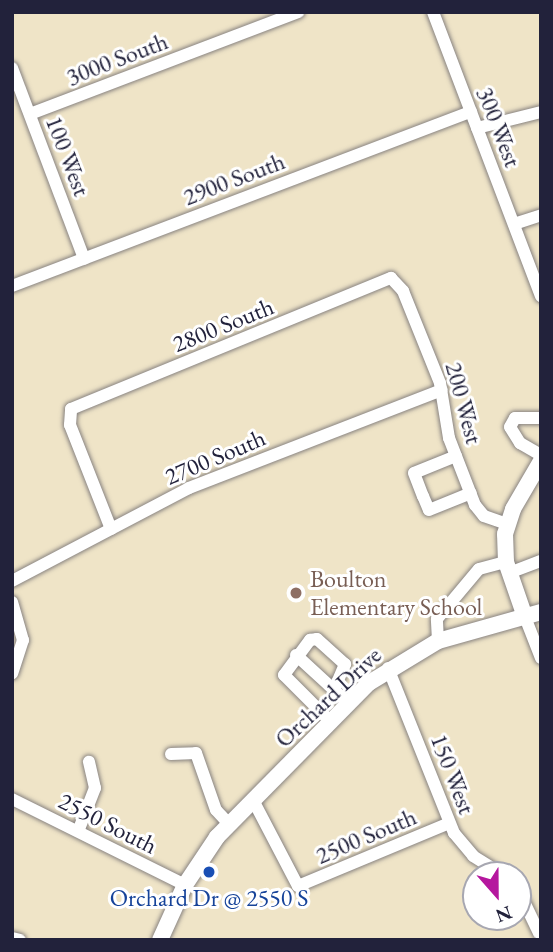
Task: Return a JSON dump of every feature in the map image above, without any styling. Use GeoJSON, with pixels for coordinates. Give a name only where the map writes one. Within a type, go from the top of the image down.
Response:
{"type":"FeatureCollection","features":[{"type":"Feature","properties":{"kind":"main road"},"geometry":{"type":"LineString","coordinates":[[533,614],[507,567],[507,524],[541,461]]}},
{"type":"Feature","properties":{"kind":"main road","name":"Orchard Drive"},"geometry":{"type":"LineString","coordinates":[[160,940],[185,885],[229,824],[330,721],[388,668],[438,640],[533,614]]}},
{"type":"Feature","properties":{"kind":"street","name":"3000 South"},"geometry":{"type":"LineString","coordinates":[[30,114],[298,12]]}},
{"type":"Feature","properties":{"kind":"street","name":"300 West"},"geometry":{"type":"LineString","coordinates":[[433,12],[541,296]]}},
{"type":"Feature","properties":{"kind":"street","name":"100 West"},"geometry":{"type":"LineString","coordinates":[[12,68],[84,259]]}},
{"type":"Feature","properties":{"kind":"street","name":"2900 South"},"geometry":{"type":"LineString","coordinates":[[12,286],[471,112]]}},
{"type":"Feature","properties":{"kind":"street"},"geometry":{"type":"LineString","coordinates":[[477,128],[541,112]]}},
{"type":"Feature","properties":{"kind":"street"},"geometry":{"type":"LineString","coordinates":[[514,224],[541,215]]}},
{"type":"Feature","properties":{"kind":"street","name":"200 West"},"geometry":{"type":"LineString","coordinates":[[394,278],[442,390],[456,456],[471,494],[484,516],[507,524]]}},
{"type":"Feature","properties":{"kind":"street","name":"2800 South"},"geometry":{"type":"LineString","coordinates":[[111,529],[68,412],[394,278]]}},
{"type":"Feature","properties":{"kind":"street","name":"2700 South"},"geometry":{"type":"LineString","coordinates":[[12,581],[189,488],[442,390]]}},
{"type":"Feature","properties":{"kind":"street"},"geometry":{"type":"LineString","coordinates":[[541,418],[523,416],[510,422],[513,436],[541,455]]}},
{"type":"Feature","properties":{"kind":"street"},"geometry":{"type":"LineString","coordinates":[[456,456],[414,472],[429,510],[471,494]]}},
{"type":"Feature","properties":{"kind":"street"},"geometry":{"type":"LineString","coordinates":[[438,640],[437,619],[479,569],[541,562]]}},
{"type":"Feature","properties":{"kind":"street"},"geometry":{"type":"LineString","coordinates":[[12,673],[23,640],[14,610]]}},
{"type":"Feature","properties":{"kind":"street"},"geometry":{"type":"LineString","coordinates":[[533,614],[541,658]]}},
{"type":"Feature","properties":{"kind":"street"},"geometry":{"type":"LineString","coordinates":[[330,721],[284,675],[310,639],[317,639],[345,664],[334,690]]}},
{"type":"Feature","properties":{"kind":"street"},"geometry":{"type":"LineString","coordinates":[[296,655],[348,704]]}},
{"type":"Feature","properties":{"kind":"street","name":"150 West"},"geometry":{"type":"LineString","coordinates":[[388,668],[449,823],[465,849],[483,861]]}},
{"type":"Feature","properties":{"kind":"street"},"geometry":{"type":"LineString","coordinates":[[171,754],[196,752],[216,810],[229,824]]}},
{"type":"Feature","properties":{"kind":"street"},"geometry":{"type":"LineString","coordinates":[[79,830],[95,788],[89,762]]}},
{"type":"Feature","properties":{"kind":"street","name":"2550 South"},"geometry":{"type":"LineString","coordinates":[[12,799],[79,830],[114,853],[185,885]]}},
{"type":"Feature","properties":{"kind":"street","name":"2500 South"},"geometry":{"type":"LineString","coordinates":[[253,800],[298,886],[449,823]]}},
{"type":"Feature","properties":{"kind":"street"},"geometry":{"type":"LineString","coordinates":[[12,938],[20,940]]}},
{"type":"Feature","properties":{"kind":"place","name":"Boulton Elementary School"},"geometry":{"type":"Point","coordinates":[296,593]}},
{"type":"Feature","properties":{"kind":"place","name":"Orchard Dr @ 2550 S"},"geometry":{"type":"Point","coordinates":[209,872]}}]}
